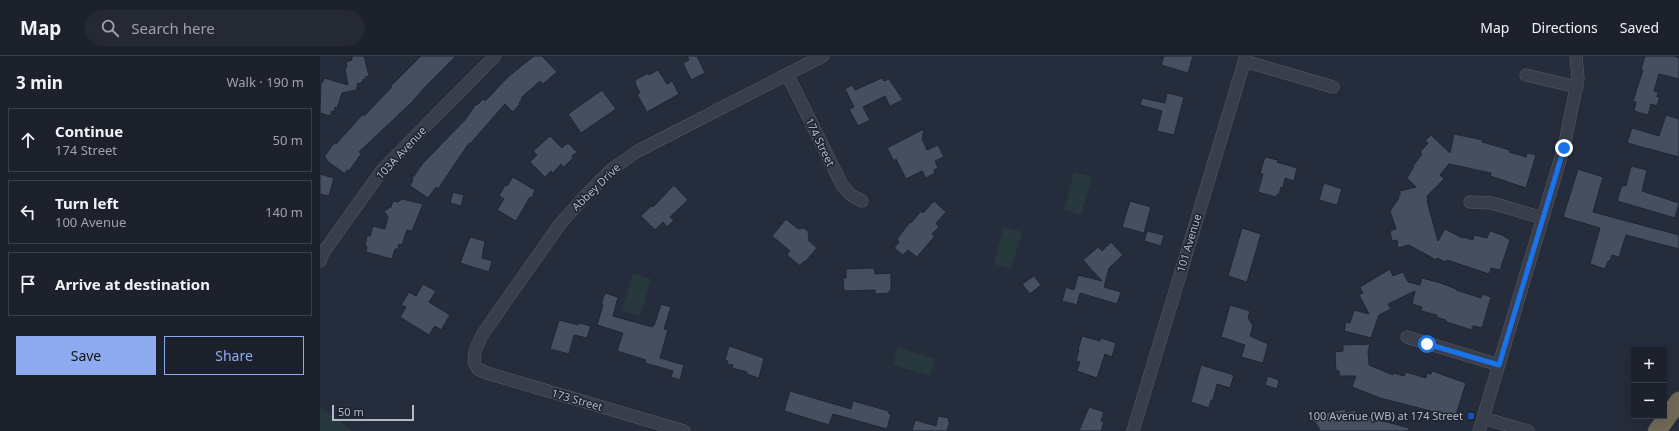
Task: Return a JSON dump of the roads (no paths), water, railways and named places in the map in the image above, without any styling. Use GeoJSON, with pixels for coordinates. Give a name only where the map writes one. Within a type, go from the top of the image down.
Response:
{"type":"FeatureCollection","features":[{"type":"Feature","properties":{"kind":"highway"},"geometry":{"type":"LineString","coordinates":[[1657,431],[1679,401]]}},
{"type":"Feature","properties":{"kind":"street","name":"103A Avenue"},"geometry":{"type":"LineString","coordinates":[[320,261],[323,253],[383,169],[495,56]]}},
{"type":"Feature","properties":{"kind":"street","name":"Abbey Drive"},"geometry":{"type":"LineString","coordinates":[[474,362],[475,351],[482,336],[560,224],[599,181],[612,169],[638,151],[823,56]]}},
{"type":"Feature","properties":{"kind":"street"},"geometry":{"type":"LineString","coordinates":[[1479,431],[1564,148],[1577,87],[1578,78],[1576,56]]}},
{"type":"Feature","properties":{"kind":"street"},"geometry":{"type":"LineString","coordinates":[[1245,58],[1333,86]]}},
{"type":"Feature","properties":{"kind":"street","name":"101 Avenue"},"geometry":{"type":"LineString","coordinates":[[1133,431],[1245,58]]}},
{"type":"Feature","properties":{"kind":"street","name":"174 Street"},"geometry":{"type":"LineString","coordinates":[[787,74],[842,186],[851,195],[862,201]]}},
{"type":"Feature","properties":{"kind":"street"},"geometry":{"type":"LineString","coordinates":[[1526,75],[1577,87]]}},
{"type":"Feature","properties":{"kind":"street"},"geometry":{"type":"LineString","coordinates":[[1470,202],[1492,203],[1543,218]]}},
{"type":"Feature","properties":{"kind":"street"},"geometry":{"type":"LineString","coordinates":[[1407,338],[1499,365]]}},
{"type":"Feature","properties":{"kind":"street","name":"173 Street"},"geometry":{"type":"LineString","coordinates":[[474,362],[478,369],[487,373],[684,431]]}},
{"type":"Feature","properties":{"kind":"street"},"geometry":{"type":"LineString","coordinates":[[1483,418],[1528,431]]}},
{"type":"Feature","properties":{"kind":"place","name":"100 Avenue (WB) at 174 Street"},"geometry":{"type":"Point","coordinates":[1471,416]}}]}
